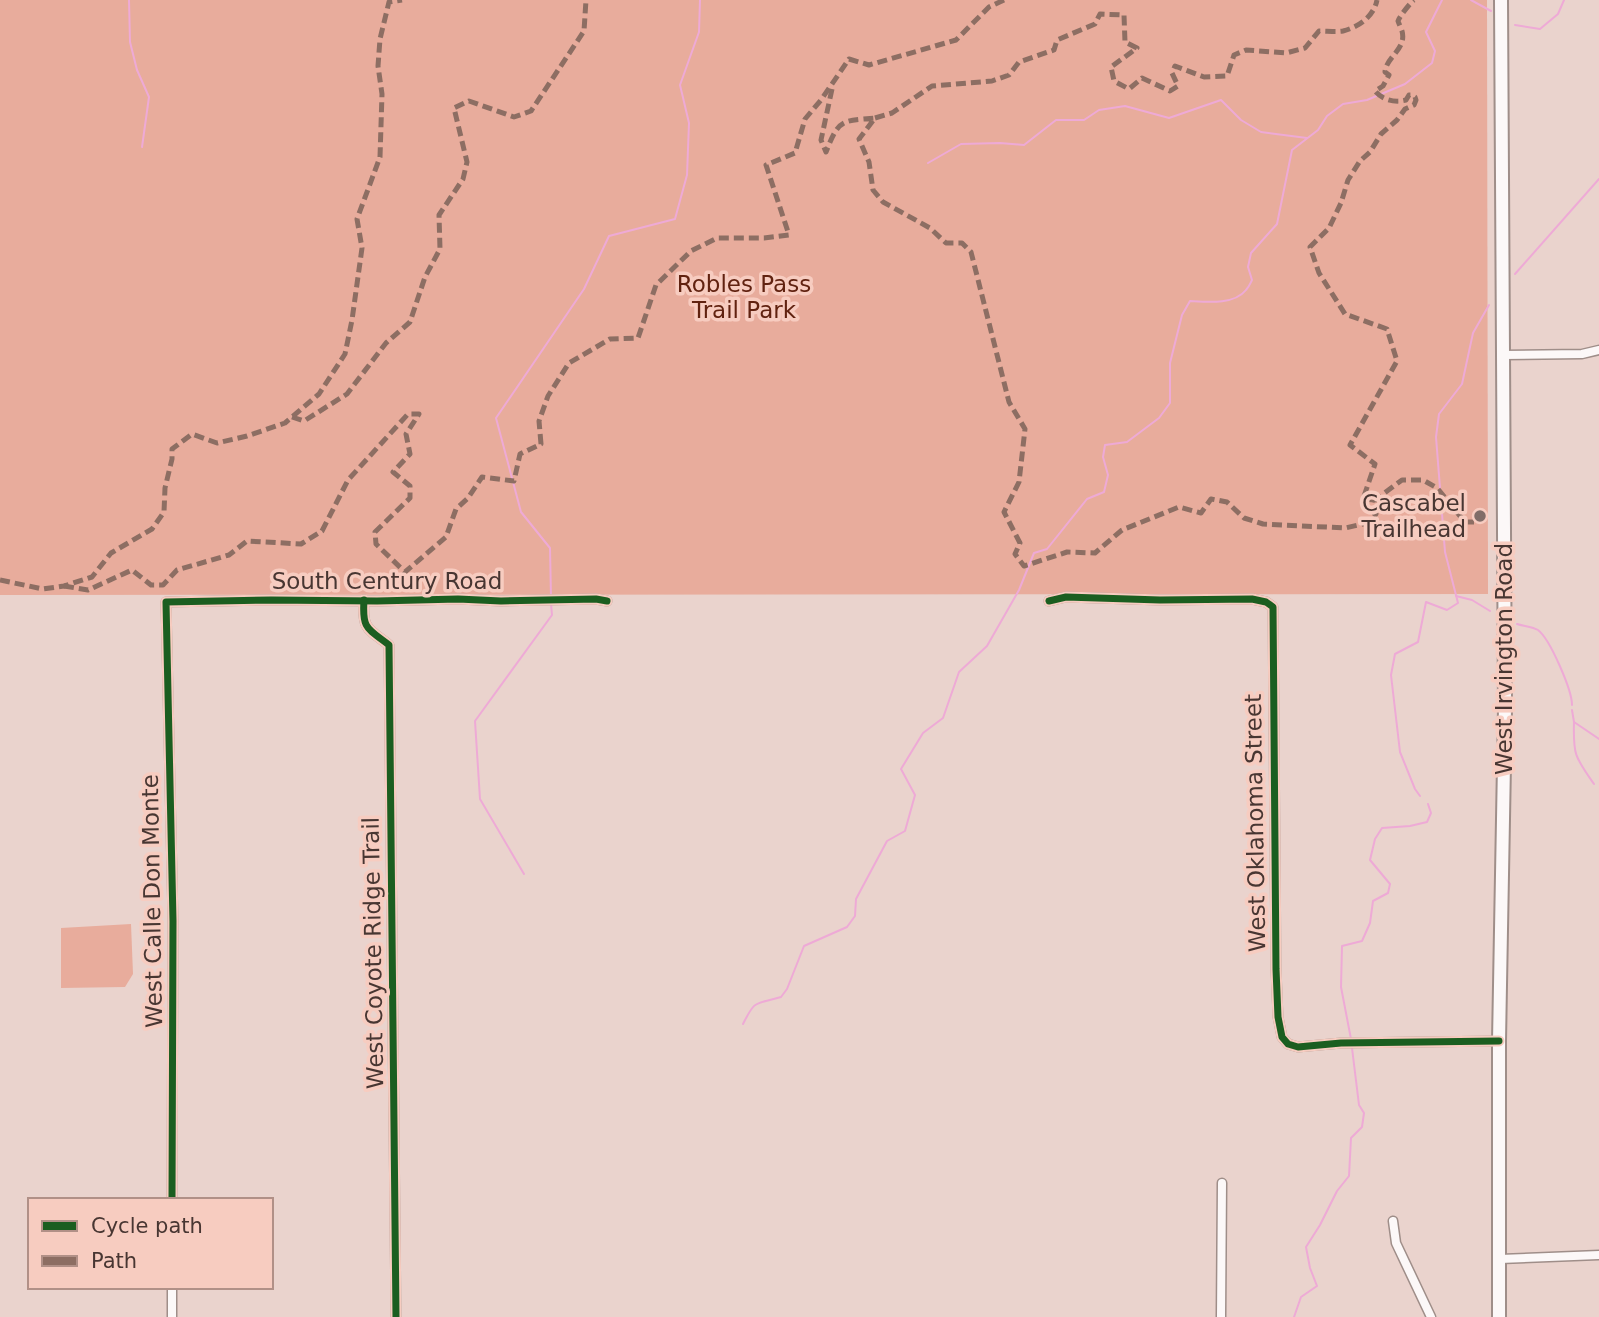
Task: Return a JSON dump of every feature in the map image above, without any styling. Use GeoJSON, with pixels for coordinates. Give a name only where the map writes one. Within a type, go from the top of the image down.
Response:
{"type":"FeatureCollection","features":[{"type":"Feature","properties":{"kind":"main road","name":"West Irvington Road"},"geometry":{"type":"LineString","coordinates":[[1499,1317],[1499,1041],[1505,708],[1501,0]]}},
{"type":"Feature","properties":{"kind":"street"},"geometry":{"type":"LineString","coordinates":[[1503,355],[1582,354],[1599,350]]}},
{"type":"Feature","properties":{"kind":"street","name":"West Oklahoma Street"},"geometry":{"type":"LineString","coordinates":[[1049,601],[1066,597],[1252,599],[1266,602],[1273,607],[1276,968],[1278,1017],[1282,1037],[1288,1044],[1298,1047],[1341,1043],[1499,1041]]}},
{"type":"Feature","properties":{"kind":"street","name":"South Century Road"},"geometry":{"type":"LineString","coordinates":[[166,602],[458,598],[607,601]]}},
{"type":"Feature","properties":{"kind":"street","name":"West Coyote Ridge Trail"},"geometry":{"type":"LineString","coordinates":[[364,600],[363,618],[368,629],[389,645],[396,1317]]}},
{"type":"Feature","properties":{"kind":"street","name":"West Calle Don Monte"},"geometry":{"type":"LineString","coordinates":[[166,602],[173,921],[172,1198]]}},
{"type":"Feature","properties":{"kind":"street"},"geometry":{"type":"LineString","coordinates":[[1221,1317],[1222,1183]]}},
{"type":"Feature","properties":{"kind":"street"},"geometry":{"type":"LineString","coordinates":[[1393,1221],[1396,1243],[1427,1315]]}},
{"type":"Feature","properties":{"kind":"street"},"geometry":{"type":"LineString","coordinates":[[1500,1259],[1599,1255]]}},
{"type":"Feature","properties":{"kind":"street"},"geometry":{"type":"LineString","coordinates":[[172,1289],[172,1317]]}},
{"type":"Feature","properties":{"kind":"green space","name":"Robles Pass Trail Park"},"geometry":{"type":"Polygon","coordinates":[[[0,0],[1487,0],[1488,594],[0,595],[0,0]]]}},
{"type":"Feature","properties":{"kind":"green space"},"geometry":{"type":"Polygon","coordinates":[[[131,924],[133,974],[125,987],[61,988],[61,928],[131,924]]]}},
{"type":"Feature","properties":{"kind":"waterway"},"geometry":{"type":"LineString","coordinates":[[129,0],[130,42],[137,70],[149,97],[142,147]]}},
{"type":"Feature","properties":{"kind":"waterway"},"geometry":{"type":"LineString","coordinates":[[551,598],[550,548],[521,512],[496,418],[584,289],[609,236],[675,219],[687,175],[689,123],[680,85],[699,32],[700,0]]}},
{"type":"Feature","properties":{"kind":"waterway"},"geometry":{"type":"LineString","coordinates":[[743,1024],[754,1006],[781,997],[787,989],[804,946],[847,927],[855,916],[856,899],[887,841],[905,831],[915,795],[901,769],[923,733],[943,718],[959,672],[987,646],[1019,590],[1034,553],[1047,549],[1087,499],[1104,492],[1108,475],[1103,457],[1105,445],[1127,442],[1159,418],[1170,403],[1170,363],[1182,315],[1190,301],[1227,300],[1241,295],[1249,287],[1252,280],[1248,267],[1251,253],[1277,224],[1292,150],[1318,130],[1327,116],[1343,104],[1367,100],[1405,84],[1432,63],[1435,51],[1426,32],[1442,0]]}},
{"type":"Feature","properties":{"kind":"waterway"},"geometry":{"type":"LineString","coordinates":[[1471,0],[1491,11]]}},
{"type":"Feature","properties":{"kind":"waterway"},"geometry":{"type":"LineString","coordinates":[[1515,25],[1540,29],[1558,14],[1564,0]]}},
{"type":"Feature","properties":{"kind":"waterway"},"geometry":{"type":"LineString","coordinates":[[928,163],[961,144],[1024,145],[1056,120],[1084,120],[1099,110],[1125,106],[1169,118],[1221,100],[1241,120],[1261,132],[1307,138]]}},
{"type":"Feature","properties":{"kind":"waterway"},"geometry":{"type":"LineString","coordinates":[[1515,274],[1599,179]]}},
{"type":"Feature","properties":{"kind":"waterway"},"geometry":{"type":"LineString","coordinates":[[1420,796],[1400,752],[1391,675],[1395,654],[1418,642],[1426,602],[1447,610],[1458,603],[1445,552],[1436,437],[1439,414],[1462,384],[1473,333],[1489,305]]}},
{"type":"Feature","properties":{"kind":"waterway"},"geometry":{"type":"LineString","coordinates":[[1456,596],[1472,600],[1490,611]]}},
{"type":"Feature","properties":{"kind":"waterway"},"geometry":{"type":"LineString","coordinates":[[524,874],[480,799],[475,721],[552,615],[551,604]]}},
{"type":"Feature","properties":{"kind":"waterway"},"geometry":{"type":"LineString","coordinates":[[1517,624],[1536,629],[1543,635],[1560,665],[1572,705]]}},
{"type":"Feature","properties":{"kind":"waterway"},"geometry":{"type":"LineString","coordinates":[[1572,710],[1574,722],[1599,739]]}},
{"type":"Feature","properties":{"kind":"waterway"},"geometry":{"type":"LineString","coordinates":[[1574,722],[1576,755],[1594,784]]}},
{"type":"Feature","properties":{"kind":"waterway"},"geometry":{"type":"LineString","coordinates":[[1351,1039],[1341,987],[1342,946],[1362,941],[1370,923],[1373,901],[1388,893],[1390,884],[1370,860],[1375,839],[1382,828],[1427,822],[1431,813],[1428,804]]}},
{"type":"Feature","properties":{"kind":"waterway"},"geometry":{"type":"LineString","coordinates":[[1294,1317],[1301,1297],[1317,1286],[1306,1247],[1337,1191],[1349,1176],[1351,1138],[1362,1127],[1364,1113],[1359,1105],[1352,1048]]}},
{"type":"Feature","properties":{"kind":"marked path"},"geometry":{"type":"LineString","coordinates":[[0,580],[43,589],[92,577],[111,553],[152,529],[164,512],[172,449],[192,434],[217,443],[285,423],[319,394],[345,354],[362,248],[357,219],[380,157],[380,39],[389,2],[402,0]]}},
{"type":"Feature","properties":{"kind":"marked path"},"geometry":{"type":"LineString","coordinates":[[292,417],[304,421],[347,394],[386,343],[410,322],[425,277],[440,249],[439,215],[463,179],[467,162],[454,108],[469,101],[514,117],[531,111],[584,31],[586,0]]}},
{"type":"Feature","properties":{"kind":"marked path"},"geometry":{"type":"LineString","coordinates":[[64,586],[88,590],[132,570],[151,585],[163,585],[177,570],[229,555],[247,541],[301,544],[322,531],[348,480],[408,414],[419,414],[406,434],[410,454],[393,472],[410,486],[410,498],[375,532],[376,544],[405,572],[446,537],[456,509],[468,498],[482,477],[514,481],[520,454],[541,444],[539,421],[548,396],[569,363],[610,339],[638,338],[656,285],[691,251],[717,238],[789,235],[766,165],[795,153],[805,119],[849,59],[869,65],[956,40],[989,7],[1004,0]]}},
{"type":"Feature","properties":{"kind":"marked path"},"geometry":{"type":"LineString","coordinates":[[875,118],[892,113],[932,86],[992,81],[1009,75],[1019,62],[1054,50],[1057,40],[1095,24],[1100,14],[1124,15],[1125,42],[1137,48],[1111,67],[1114,81],[1129,89],[1142,78],[1170,91],[1178,86],[1172,73],[1175,66],[1204,77],[1227,76],[1234,55],[1246,50],[1286,53],[1305,48],[1319,31],[1343,31],[1360,24],[1373,11],[1377,0]]}},
{"type":"Feature","properties":{"kind":"marked path"},"geometry":{"type":"LineString","coordinates":[[1375,500],[1363,499],[1375,464],[1350,445],[1397,361],[1387,329],[1345,314],[1319,273],[1310,247],[1329,228],[1348,180],[1360,161],[1405,109],[1414,105],[1416,100],[1412,95],[1406,100],[1393,101],[1381,97],[1375,91],[1383,86],[1389,75],[1385,72],[1386,67],[1402,43],[1402,31],[1398,21],[1414,0]]}},
{"type":"Feature","properties":{"kind":"marked path"},"geometry":{"type":"LineString","coordinates":[[832,89],[821,140],[826,152],[834,133],[843,124],[875,118],[859,139],[869,162],[873,190],[883,202],[930,228],[946,243],[962,243],[971,252],[1009,402],[1025,429],[1019,482],[1004,512],[1020,543],[1015,554],[1024,566],[1067,552],[1095,553],[1122,530],[1179,507],[1201,513],[1211,499],[1227,502],[1244,518],[1263,524],[1345,528],[1367,523],[1376,514],[1375,500],[1402,480],[1423,480],[1437,488],[1465,522],[1474,522]]}},
{"type":"Feature","properties":{"kind":"cycle path"},"geometry":{"type":"LineString","coordinates":[[1049,601],[1066,597],[1252,599],[1266,602],[1273,607],[1276,969],[1278,1017],[1282,1037],[1288,1044],[1298,1047],[1341,1043],[1499,1041]]}},
{"type":"Feature","properties":{"kind":"cycle path"},"geometry":{"type":"LineString","coordinates":[[172,1198],[173,921],[166,602],[458,599],[607,601]]}},
{"type":"Feature","properties":{"kind":"cycle path"},"geometry":{"type":"LineString","coordinates":[[364,600],[365,622],[389,645],[396,1317]]}},
{"type":"Feature","properties":{"kind":"place","name":"Cascabel Trailhead"},"geometry":{"type":"Point","coordinates":[1480,516]}}]}
